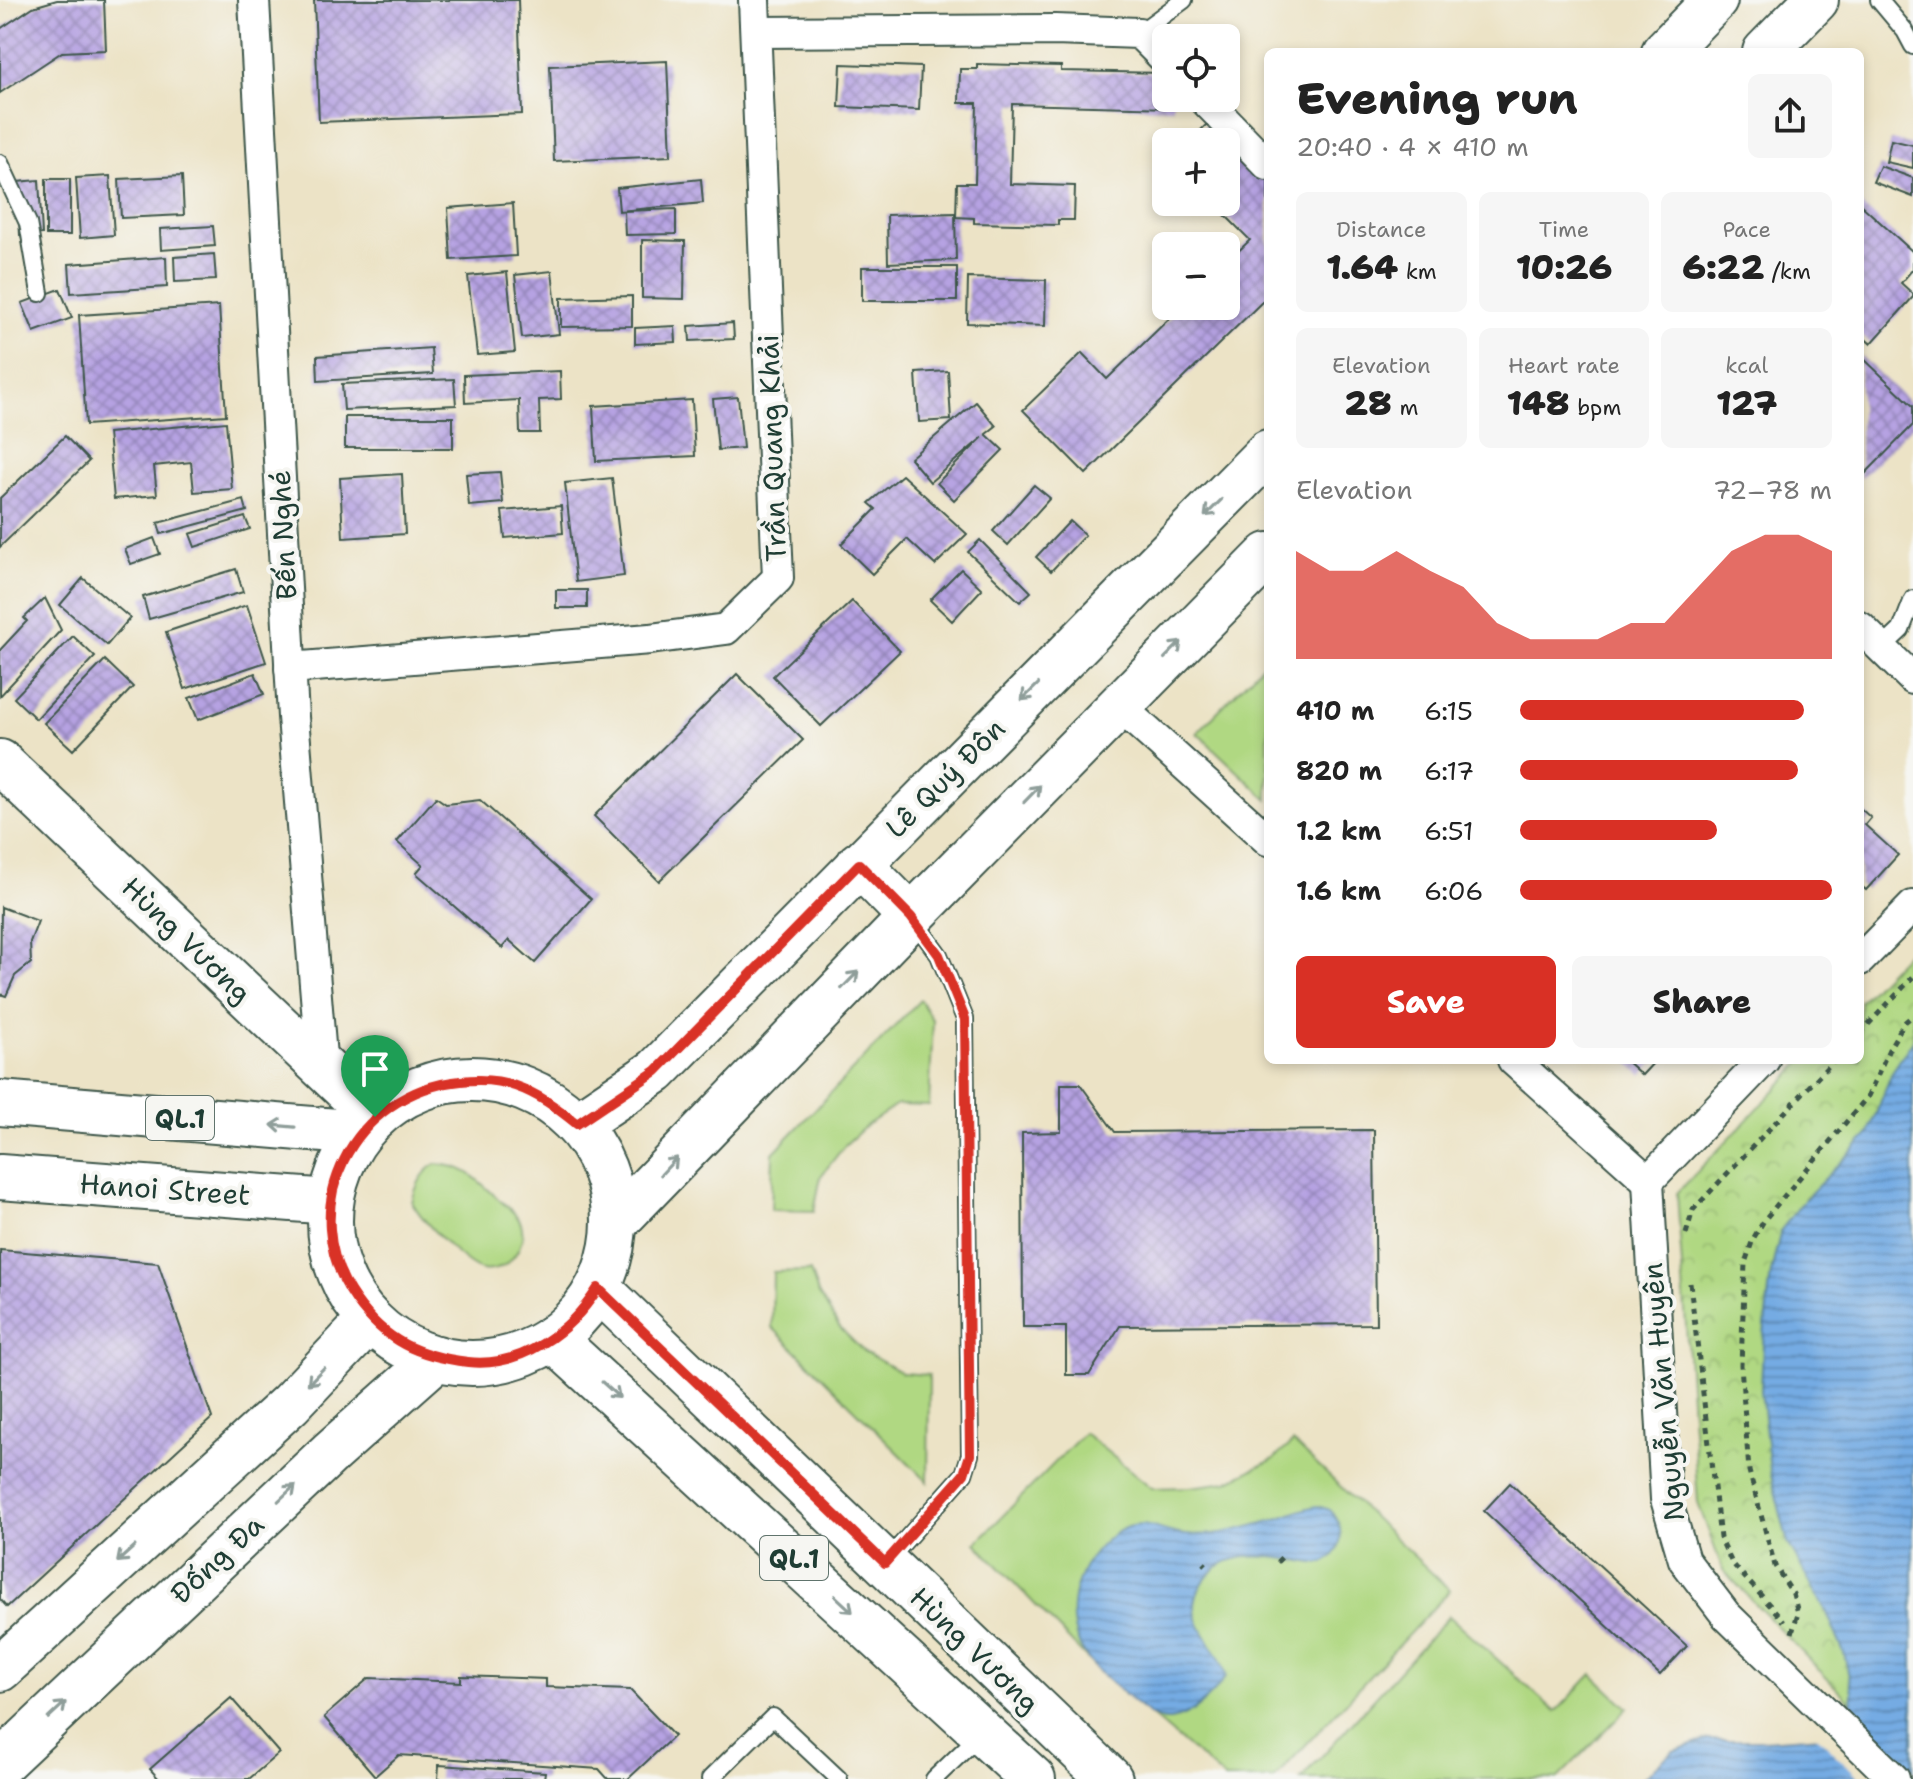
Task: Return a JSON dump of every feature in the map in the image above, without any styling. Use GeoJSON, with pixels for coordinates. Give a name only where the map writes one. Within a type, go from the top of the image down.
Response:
{"type":"FeatureCollection","features":[{"type":"Feature","properties":{"kind":"main road"},"geometry":{"type":"LineString","coordinates":[[1668,48],[1715,0]]}},
{"type":"Feature","properties":{"kind":"main road"},"geometry":{"type":"LineString","coordinates":[[1769,48],[1816,0]]}},
{"type":"Feature","properties":{"kind":"main road","name":"Lê Quý Đôn"},"geometry":{"type":"LineString","coordinates":[[577,1124],[656,1071],[1264,456]]}},
{"type":"Feature","properties":{"kind":"main road"},"geometry":{"type":"LineString","coordinates":[[615,1223],[1264,559]]}},
{"type":"Feature","properties":{"kind":"main road","name":"Hùng Vương"},"geometry":{"type":"LineString","coordinates":[[0,762],[322,1069],[368,1125]]}},
{"type":"Feature","properties":{"kind":"main road"},"geometry":{"type":"LineString","coordinates":[[859,864],[911,917]]}},
{"type":"Feature","properties":{"kind":"main road"},"geometry":{"type":"LineString","coordinates":[[478,1079],[514,1085],[548,1101],[577,1124],[598,1153],[611,1187],[615,1223],[610,1256],[598,1288],[570,1324],[552,1338],[516,1356],[476,1363],[437,1358],[412,1349],[390,1337],[370,1320],[345,1285],[332,1245],[331,1202],[346,1154],[368,1125],[405,1095],[440,1083],[478,1079]]}},
{"type":"Feature","properties":{"kind":"main road","name":"QL.1"},"geometry":{"type":"LineString","coordinates":[[0,1103],[368,1125]]}},
{"type":"Feature","properties":{"kind":"main road","name":"Hanoi Street"},"geometry":{"type":"LineString","coordinates":[[0,1177],[331,1202]]}},
{"type":"Feature","properties":{"kind":"main road","name":"Hùng Vương"},"geometry":{"type":"LineString","coordinates":[[598,1288],[1110,1779]]}},
{"type":"Feature","properties":{"kind":"main road"},"geometry":{"type":"LineString","coordinates":[[0,1669],[290,1404],[370,1320]]}},
{"type":"Feature","properties":{"kind":"main road","name":"Hùng Vương"},"geometry":{"type":"LineString","coordinates":[[552,1338],[1033,1779]]}},
{"type":"Feature","properties":{"kind":"main road","name":"Đống Đa"},"geometry":{"type":"LineString","coordinates":[[7,1768],[330,1453],[437,1358]]}},
{"type":"Feature","properties":{"kind":"street","name":"Bến Nghé"},"geometry":{"type":"LineString","coordinates":[[254,0],[290,668],[322,1069]]}},
{"type":"Feature","properties":{"kind":"street","name":"Trần Quang Khải"},"geometry":{"type":"LineString","coordinates":[[290,668],[650,639],[726,629],[778,578],[754,0]]}},
{"type":"Feature","properties":{"kind":"street"},"geometry":{"type":"LineString","coordinates":[[756,32],[1055,30],[1139,33],[1152,46]]}},
{"type":"Feature","properties":{"kind":"street"},"geometry":{"type":"LineString","coordinates":[[1217,112],[1264,161]]}},
{"type":"Feature","properties":{"kind":"street"},"geometry":{"type":"LineString","coordinates":[[1864,631],[1913,679]]}},
{"type":"Feature","properties":{"kind":"street"},"geometry":{"type":"LineString","coordinates":[[1118,705],[1264,836]]}},
{"type":"Feature","properties":{"kind":"street"},"geometry":{"type":"LineString","coordinates":[[1864,956],[1913,906]]}},
{"type":"Feature","properties":{"kind":"street"},"geometry":{"type":"LineString","coordinates":[[1517,1064],[1648,1181],[1760,1064]]}},
{"type":"Feature","properties":{"kind":"street","name":"Nguyễn Văn Huyên"},"geometry":{"type":"LineString","coordinates":[[1648,1181],[1666,1499],[1684,1560],[1726,1615],[1894,1779]]}},
{"type":"Feature","properties":{"kind":"lane"},"geometry":{"type":"LineString","coordinates":[[1139,33],[1184,0]]}},
{"type":"Feature","properties":{"kind":"lane"},"geometry":{"type":"LineString","coordinates":[[1879,0],[1905,31],[1913,46]]}},
{"type":"Feature","properties":{"kind":"lane"},"geometry":{"type":"LineString","coordinates":[[0,163],[28,223],[40,293]]}},
{"type":"Feature","properties":{"kind":"lane"},"geometry":{"type":"LineString","coordinates":[[1882,648],[1901,630],[1913,599]]}},
{"type":"Feature","properties":{"kind":"lane"},"geometry":{"type":"LineString","coordinates":[[885,1563],[964,1474],[970,1455],[965,1019],[939,955],[911,917]]}},
{"type":"Feature","properties":{"kind":"lane"},"geometry":{"type":"LineString","coordinates":[[710,1779],[773,1717],[839,1779]]}},
{"type":"Feature","properties":{"kind":"lane"},"geometry":{"type":"LineString","coordinates":[[934,1779],[984,1732]]}},
{"type":"Feature","properties":{"kind":"path"},"geometry":{"type":"LineString","coordinates":[[1864,1029],[1913,977]]}},
{"type":"Feature","properties":{"kind":"path"},"geometry":{"type":"LineString","coordinates":[[1772,1661],[1793,1631],[1798,1613],[1793,1594],[1775,1566],[1749,1471],[1741,1365],[1745,1263],[1753,1239],[1765,1219],[1868,1096],[1890,1047],[1904,1023],[1913,1015]]}},
{"type":"Feature","properties":{"kind":"path"},"geometry":{"type":"LineString","coordinates":[[1686,1237],[1693,1210],[1830,1064]]}},
{"type":"Feature","properties":{"kind":"path"},"geometry":{"type":"LineString","coordinates":[[1690,1280],[1720,1538],[1732,1563],[1793,1631]]}},
{"type":"Feature","properties":{"kind":"path"},"geometry":{"type":"LineString","coordinates":[[1277,1562],[1285,1554]]}},
{"type":"Feature","properties":{"kind":"green space"},"geometry":{"type":"Polygon","coordinates":[[[1264,663],[1264,796],[1197,733],[1264,663]]]}},
{"type":"Feature","properties":{"kind":"green space"},"geometry":{"type":"Polygon","coordinates":[[[1913,946],[1913,1760],[1848,1700],[1723,1570],[1698,1503],[1677,1193],[1800,1064],[1864,1064],[1864,997],[1913,946]]]}},
{"type":"Feature","properties":{"kind":"green space"},"geometry":{"type":"Polygon","coordinates":[[[920,1000],[933,1021],[929,1106],[897,1105],[846,1144],[821,1176],[814,1211],[771,1210],[773,1153],[920,1000]]]}},
{"type":"Feature","properties":{"kind":"green space"},"geometry":{"type":"Polygon","coordinates":[[[436,1164],[468,1173],[518,1217],[522,1239],[508,1263],[491,1270],[474,1267],[433,1230],[417,1210],[412,1202],[417,1185],[426,1171],[436,1164]]]}},
{"type":"Feature","properties":{"kind":"green space"},"geometry":{"type":"Polygon","coordinates":[[[810,1271],[818,1293],[839,1327],[863,1351],[902,1373],[929,1375],[928,1482],[772,1327],[773,1272],[810,1271]]]}},
{"type":"Feature","properties":{"kind":"green space"},"geometry":{"type":"Polygon","coordinates":[[[1084,1433],[1152,1488],[1227,1482],[1274,1459],[1293,1442],[1450,1590],[1274,1779],[1225,1779],[1093,1665],[976,1543],[1084,1433]]]}},
{"type":"Feature","properties":{"kind":"green space"},"geometry":{"type":"Polygon","coordinates":[[[1449,1616],[1556,1712],[1592,1674],[1628,1708],[1557,1779],[1301,1779],[1449,1616]]]}},
{"type":"Feature","properties":{"kind":"water"},"geometry":{"type":"Polygon","coordinates":[[[1913,1040],[1913,1779],[1642,1779],[1673,1751],[1707,1740],[1823,1736],[1836,1729],[1851,1710],[1852,1691],[1844,1653],[1827,1613],[1788,1543],[1770,1471],[1761,1391],[1763,1343],[1771,1272],[1781,1230],[1805,1199],[1868,1135],[1892,1072],[1913,1040]]]}},
{"type":"Feature","properties":{"kind":"water"},"geometry":{"type":"Polygon","coordinates":[[[1317,1506],[1329,1510],[1338,1522],[1339,1545],[1331,1558],[1319,1563],[1245,1557],[1221,1565],[1201,1586],[1195,1611],[1198,1622],[1226,1676],[1194,1710],[1170,1720],[1152,1716],[1107,1679],[1083,1652],[1074,1628],[1073,1611],[1079,1579],[1097,1550],[1123,1529],[1139,1525],[1179,1534],[1210,1534],[1256,1525],[1317,1506]]]}},
{"type":"Feature","properties":{"kind":"pier"},"geometry":{"type":"Polygon","coordinates":[[[1847,1707],[1913,1771],[1913,1779],[1861,1779],[1814,1733],[1833,1726],[1847,1707]]]}},
{"type":"Feature","properties":{"kind":"building"},"geometry":{"type":"Polygon","coordinates":[[[57,0],[104,0],[106,50],[62,52],[0,93],[0,29],[33,7],[57,0]]]}},
{"type":"Feature","properties":{"kind":"building"},"geometry":{"type":"Polygon","coordinates":[[[314,0],[518,0],[522,114],[319,122],[314,0]]]}},
{"type":"Feature","properties":{"kind":"building"},"geometry":{"type":"Polygon","coordinates":[[[667,61],[671,156],[554,161],[550,66],[667,61]]]}},
{"type":"Feature","properties":{"kind":"building"},"geometry":{"type":"Polygon","coordinates":[[[841,64],[921,67],[919,110],[839,107],[841,64]]]}},
{"type":"Feature","properties":{"kind":"building"},"geometry":{"type":"Polygon","coordinates":[[[977,64],[1061,66],[1061,71],[1152,73],[1152,107],[1012,104],[1010,184],[1075,186],[1074,220],[1058,220],[1058,225],[974,223],[974,218],[956,217],[957,183],[975,183],[977,103],[959,103],[960,69],[977,69],[977,64]]]}},
{"type":"Feature","properties":{"kind":"building"},"geometry":{"type":"Polygon","coordinates":[[[1891,140],[1913,145],[1913,168],[1886,162],[1891,140]]]}},
{"type":"Feature","properties":{"kind":"building"},"geometry":{"type":"Polygon","coordinates":[[[1240,153],[1264,177],[1264,300],[1086,474],[1023,410],[1082,353],[1107,379],[1168,320],[1240,320],[1240,250],[1250,240],[1226,216],[1240,216],[1240,153]]]}},
{"type":"Feature","properties":{"kind":"building"},"geometry":{"type":"Polygon","coordinates":[[[1880,166],[1913,178],[1913,197],[1873,182],[1880,166]]]}},
{"type":"Feature","properties":{"kind":"building"},"geometry":{"type":"Polygon","coordinates":[[[110,176],[114,235],[80,238],[76,178],[110,176]]]}},
{"type":"Feature","properties":{"kind":"building"},"geometry":{"type":"Polygon","coordinates":[[[182,176],[184,215],[121,218],[119,179],[182,176]]]}},
{"type":"Feature","properties":{"kind":"building"},"geometry":{"type":"Polygon","coordinates":[[[46,179],[70,179],[70,235],[46,235],[46,179]]]}},
{"type":"Feature","properties":{"kind":"building"},"geometry":{"type":"Polygon","coordinates":[[[701,179],[703,203],[619,211],[617,188],[701,179]]]}},
{"type":"Feature","properties":{"kind":"building"},"geometry":{"type":"Polygon","coordinates":[[[39,180],[42,234],[20,235],[17,182],[39,180]]]}},
{"type":"Feature","properties":{"kind":"building"},"geometry":{"type":"Polygon","coordinates":[[[513,203],[516,256],[451,260],[448,208],[513,203]]]}},
{"type":"Feature","properties":{"kind":"building"},"geometry":{"type":"Polygon","coordinates":[[[1864,208],[1913,252],[1913,269],[1901,283],[1913,297],[1871,344],[1864,338],[1864,208]]]}},
{"type":"Feature","properties":{"kind":"building"},"geometry":{"type":"Polygon","coordinates":[[[676,209],[676,234],[625,235],[624,211],[676,209]]]}},
{"type":"Feature","properties":{"kind":"building"},"geometry":{"type":"Polygon","coordinates":[[[955,213],[956,260],[888,263],[887,215],[955,213]]]}},
{"type":"Feature","properties":{"kind":"building"},"geometry":{"type":"Polygon","coordinates":[[[213,226],[215,246],[161,250],[160,229],[213,226]]]}},
{"type":"Feature","properties":{"kind":"building"},"geometry":{"type":"Polygon","coordinates":[[[642,240],[685,241],[684,299],[642,298],[642,240]]]}},
{"type":"Feature","properties":{"kind":"building"},"geometry":{"type":"Polygon","coordinates":[[[214,254],[216,280],[175,282],[174,257],[214,254]]]}},
{"type":"Feature","properties":{"kind":"building"},"geometry":{"type":"Polygon","coordinates":[[[166,257],[167,287],[71,293],[69,264],[166,257]]]}},
{"type":"Feature","properties":{"kind":"building"},"geometry":{"type":"Polygon","coordinates":[[[862,267],[957,267],[957,301],[862,301],[862,267]]]}},
{"type":"Feature","properties":{"kind":"building"},"geometry":{"type":"Polygon","coordinates":[[[552,271],[559,334],[522,338],[515,275],[552,271]]]}},
{"type":"Feature","properties":{"kind":"building"},"geometry":{"type":"Polygon","coordinates":[[[507,272],[515,352],[477,355],[468,276],[507,272]]]}},
{"type":"Feature","properties":{"kind":"building"},"geometry":{"type":"Polygon","coordinates":[[[968,278],[1046,280],[1045,326],[967,323],[968,278]]]}},
{"type":"Feature","properties":{"kind":"building"},"geometry":{"type":"Polygon","coordinates":[[[60,289],[72,318],[34,332],[22,303],[60,289]]]}},
{"type":"Feature","properties":{"kind":"building"},"geometry":{"type":"Polygon","coordinates":[[[632,296],[632,326],[561,327],[561,298],[632,296]]]}},
{"type":"Feature","properties":{"kind":"building"},"geometry":{"type":"Polygon","coordinates":[[[219,306],[226,415],[86,425],[79,315],[219,306]]]}},
{"type":"Feature","properties":{"kind":"building"},"geometry":{"type":"Polygon","coordinates":[[[733,323],[734,339],[690,341],[689,326],[733,323]]]}},
{"type":"Feature","properties":{"kind":"building"},"geometry":{"type":"Polygon","coordinates":[[[675,326],[676,342],[635,344],[635,328],[675,326]]]}},
{"type":"Feature","properties":{"kind":"building"},"geometry":{"type":"Polygon","coordinates":[[[431,348],[433,374],[318,381],[317,356],[431,348]]]}},
{"type":"Feature","properties":{"kind":"building"},"geometry":{"type":"Polygon","coordinates":[[[1864,359],[1913,406],[1913,425],[1864,475],[1864,359]]]}},
{"type":"Feature","properties":{"kind":"building"},"geometry":{"type":"Polygon","coordinates":[[[560,371],[561,399],[539,400],[540,433],[520,433],[519,400],[465,403],[464,375],[560,371]]]}},
{"type":"Feature","properties":{"kind":"building"},"geometry":{"type":"Polygon","coordinates":[[[948,371],[951,420],[919,422],[916,373],[948,371]]]}},
{"type":"Feature","properties":{"kind":"building"},"geometry":{"type":"Polygon","coordinates":[[[454,379],[456,405],[344,410],[342,384],[454,379]]]}},
{"type":"Feature","properties":{"kind":"building"},"geometry":{"type":"Polygon","coordinates":[[[738,397],[743,448],[718,450],[713,399],[738,397]]]}},
{"type":"Feature","properties":{"kind":"building"},"geometry":{"type":"Polygon","coordinates":[[[692,400],[695,456],[596,461],[593,406],[692,400]]]}},
{"type":"Feature","properties":{"kind":"building"},"geometry":{"type":"Polygon","coordinates":[[[976,402],[996,426],[986,434],[1003,450],[954,500],[937,483],[983,437],[930,482],[910,458],[976,402]]]}},
{"type":"Feature","properties":{"kind":"building"},"geometry":{"type":"Polygon","coordinates":[[[345,417],[453,417],[453,448],[345,448],[345,417]]]}},
{"type":"Feature","properties":{"kind":"building"},"geometry":{"type":"Polygon","coordinates":[[[226,422],[232,489],[194,492],[191,462],[154,466],[157,495],[114,499],[108,433],[226,422]]]}},
{"type":"Feature","properties":{"kind":"building"},"geometry":{"type":"Polygon","coordinates":[[[65,436],[89,461],[0,547],[0,498],[65,436]]]}},
{"type":"Feature","properties":{"kind":"building"},"geometry":{"type":"Polygon","coordinates":[[[500,472],[503,503],[469,506],[466,474],[500,472]]]}},
{"type":"Feature","properties":{"kind":"building"},"geometry":{"type":"Polygon","coordinates":[[[402,474],[405,534],[343,538],[340,478],[402,474]]]}},
{"type":"Feature","properties":{"kind":"building"},"geometry":{"type":"Polygon","coordinates":[[[902,475],[967,534],[935,565],[907,539],[872,574],[841,544],[876,509],[869,503],[902,475]]]}},
{"type":"Feature","properties":{"kind":"building"},"geometry":{"type":"Polygon","coordinates":[[[612,478],[624,576],[576,582],[565,483],[612,478]]]}},
{"type":"Feature","properties":{"kind":"building"},"geometry":{"type":"Polygon","coordinates":[[[1034,485],[1050,498],[1008,545],[993,531],[1034,485]]]}},
{"type":"Feature","properties":{"kind":"building"},"geometry":{"type":"Polygon","coordinates":[[[244,500],[247,511],[161,534],[158,523],[244,500]]]}},
{"type":"Feature","properties":{"kind":"building"},"geometry":{"type":"Polygon","coordinates":[[[561,506],[563,533],[505,538],[502,511],[561,506]]]}},
{"type":"Feature","properties":{"kind":"building"},"geometry":{"type":"Polygon","coordinates":[[[245,517],[250,529],[195,547],[190,534],[245,517]]]}},
{"type":"Feature","properties":{"kind":"building"},"geometry":{"type":"Polygon","coordinates":[[[1070,521],[1085,535],[1051,571],[1036,557],[1070,521]]]}},
{"type":"Feature","properties":{"kind":"building"},"geometry":{"type":"Polygon","coordinates":[[[154,538],[160,554],[131,564],[125,549],[154,538]]]}},
{"type":"Feature","properties":{"kind":"building"},"geometry":{"type":"Polygon","coordinates":[[[980,540],[1031,592],[1020,602],[968,552],[980,540]]]}},
{"type":"Feature","properties":{"kind":"building"},"geometry":{"type":"Polygon","coordinates":[[[236,569],[243,592],[149,619],[143,597],[236,569]]]}},
{"type":"Feature","properties":{"kind":"building"},"geometry":{"type":"Polygon","coordinates":[[[961,569],[982,589],[952,621],[930,600],[961,569]]]}},
{"type":"Feature","properties":{"kind":"building"},"geometry":{"type":"Polygon","coordinates":[[[83,578],[130,618],[107,645],[60,605],[83,578]]]}},
{"type":"Feature","properties":{"kind":"building"},"geometry":{"type":"Polygon","coordinates":[[[556,590],[587,590],[587,608],[556,608],[556,590]]]}},
{"type":"Feature","properties":{"kind":"building"},"geometry":{"type":"Polygon","coordinates":[[[45,598],[61,630],[0,696],[0,650],[27,621],[24,618],[45,598]]]}},
{"type":"Feature","properties":{"kind":"building"},"geometry":{"type":"Polygon","coordinates":[[[852,601],[900,651],[821,726],[773,676],[852,601]]]}},
{"type":"Feature","properties":{"kind":"building"},"geometry":{"type":"Polygon","coordinates":[[[247,605],[266,662],[185,689],[166,632],[247,605]]]}},
{"type":"Feature","properties":{"kind":"building"},"geometry":{"type":"Polygon","coordinates":[[[73,636],[95,657],[36,719],[14,698],[73,636]]]}},
{"type":"Feature","properties":{"kind":"building"},"geometry":{"type":"Polygon","coordinates":[[[105,660],[133,687],[73,750],[44,723],[105,660]]]}},
{"type":"Feature","properties":{"kind":"building"},"geometry":{"type":"Polygon","coordinates":[[[255,673],[264,694],[198,720],[189,698],[255,673]]]}},
{"type":"Feature","properties":{"kind":"building"},"geometry":{"type":"Polygon","coordinates":[[[737,674],[803,740],[659,881],[594,816],[737,674]]]}},
{"type":"Feature","properties":{"kind":"building"},"geometry":{"type":"Polygon","coordinates":[[[436,797],[446,804],[480,800],[591,899],[535,963],[509,940],[502,948],[416,873],[423,865],[397,842],[436,797]]]}},
{"type":"Feature","properties":{"kind":"building"},"geometry":{"type":"Polygon","coordinates":[[[1864,812],[1871,818],[1865,825],[1898,855],[1866,890],[1864,812]]]}},
{"type":"Feature","properties":{"kind":"building"},"geometry":{"type":"Polygon","coordinates":[[[1,907],[38,921],[30,942],[31,963],[15,976],[6,996],[0,994],[1,907]]]}},
{"type":"Feature","properties":{"kind":"building"},"geometry":{"type":"Polygon","coordinates":[[[1630,1064],[1652,1064],[1642,1075],[1630,1064]]]}},
{"type":"Feature","properties":{"kind":"building"},"geometry":{"type":"Polygon","coordinates":[[[1061,1084],[1080,1084],[1115,1132],[1374,1130],[1376,1324],[1120,1326],[1089,1375],[1066,1375],[1066,1327],[1023,1327],[1022,1133],[1061,1132],[1061,1084]]]}},
{"type":"Feature","properties":{"kind":"building"},"geometry":{"type":"Polygon","coordinates":[[[0,1250],[158,1263],[212,1418],[7,1607],[0,1599],[0,1250]]]}},
{"type":"Feature","properties":{"kind":"building"},"geometry":{"type":"Polygon","coordinates":[[[1510,1483],[1687,1646],[1660,1675],[1484,1511],[1510,1483]]]}},
{"type":"Feature","properties":{"kind":"building"},"geometry":{"type":"Polygon","coordinates":[[[461,1676],[546,1679],[546,1687],[630,1690],[674,1736],[628,1779],[608,1779],[599,1769],[399,1755],[375,1776],[324,1717],[369,1678],[461,1682],[461,1676]]]}},
{"type":"Feature","properties":{"kind":"building"},"geometry":{"type":"Polygon","coordinates":[[[231,1698],[279,1753],[249,1779],[159,1779],[150,1769],[231,1698]]]}},
{"type":"Feature","properties":{"kind":"building"},"geometry":{"type":"Polygon","coordinates":[[[439,1765],[545,1772],[544,1779],[438,1779],[439,1765]]]}},
{"type":"Feature","properties":{"kind":"route"},"geometry":{"type":"LineString","coordinates":[[859,864],[911,917],[939,955],[965,1019],[970,1455],[964,1474],[885,1563],[598,1288],[586,1308],[570,1324],[552,1338],[516,1356],[476,1363],[437,1358],[390,1337],[370,1320],[345,1285],[332,1245],[331,1202],[337,1177],[346,1154],[375,1117],[405,1095],[440,1083],[478,1079],[514,1085],[548,1101],[577,1124],[656,1071],[859,864]]}}]}
